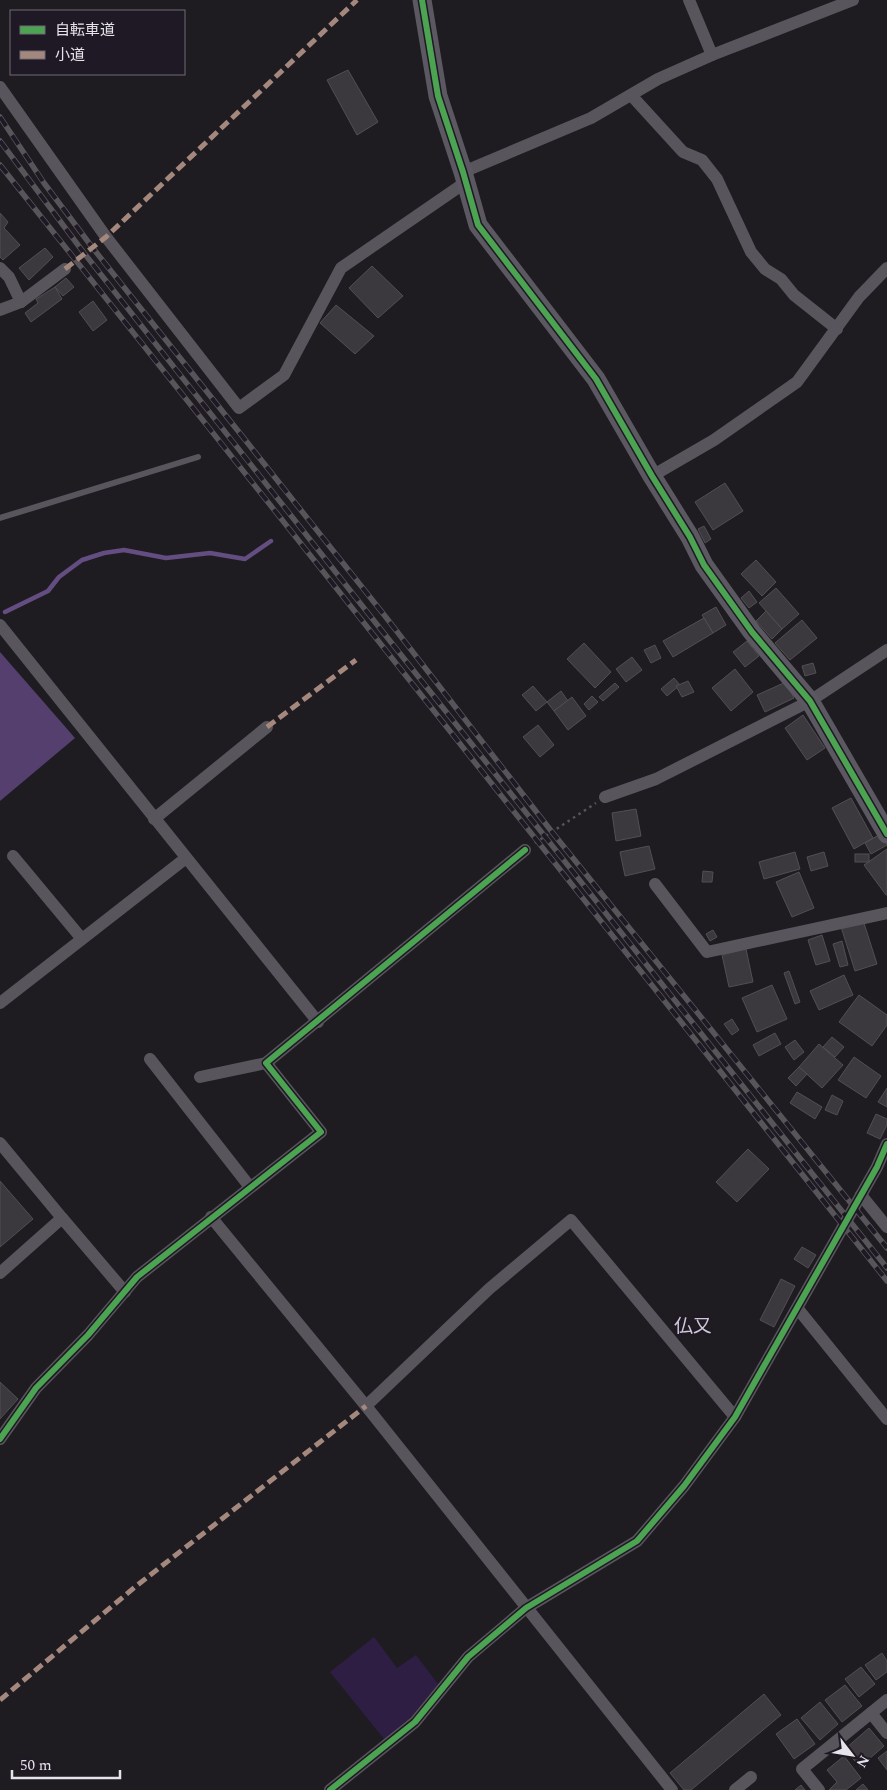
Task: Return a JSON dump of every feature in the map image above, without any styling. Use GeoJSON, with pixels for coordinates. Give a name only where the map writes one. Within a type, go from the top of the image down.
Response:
{"type":"FeatureCollection","features":[{"type":"Feature","properties":{"kind":"street"},"geometry":{"type":"LineString","coordinates":[[422,0],[438,96],[465,177],[478,225],[596,379],[690,537],[704,565],[752,632],[810,701],[887,834]]}},
{"type":"Feature","properties":{"kind":"street"},"geometry":{"type":"LineString","coordinates":[[689,0],[712,55]]}},
{"type":"Feature","properties":{"kind":"street"},"geometry":{"type":"LineString","coordinates":[[0,87],[106,237],[239,408],[284,375],[341,268],[465,177],[591,118],[658,79],[712,55],[854,0]]}},
{"type":"Feature","properties":{"kind":"street"},"geometry":{"type":"LineString","coordinates":[[631,95],[683,152],[702,160],[717,179],[751,252],[764,269],[782,279],[794,295],[837,329]]}},
{"type":"Feature","properties":{"kind":"street"},"geometry":{"type":"LineString","coordinates":[[0,268],[9,277],[20,302]]}},
{"type":"Feature","properties":{"kind":"street"},"geometry":{"type":"LineString","coordinates":[[652,476],[714,440],[797,382],[859,297],[887,268]]}},
{"type":"Feature","properties":{"kind":"street"},"geometry":{"type":"LineString","coordinates":[[0,310],[20,302],[65,269]]}},
{"type":"Feature","properties":{"kind":"street"},"geometry":{"type":"LineString","coordinates":[[0,625],[318,1022]]}},
{"type":"Feature","properties":{"kind":"street"},"geometry":{"type":"LineString","coordinates":[[605,797],[656,778],[810,701],[887,650]]}},
{"type":"Feature","properties":{"kind":"street"},"geometry":{"type":"LineString","coordinates":[[154,819],[267,727]]}},
{"type":"Feature","properties":{"kind":"street"},"geometry":{"type":"LineString","coordinates":[[200,1077],[266,1063],[525,850]]}},
{"type":"Feature","properties":{"kind":"street"},"geometry":{"type":"LineString","coordinates":[[13,856],[82,940]]}},
{"type":"Feature","properties":{"kind":"street"},"geometry":{"type":"LineString","coordinates":[[0,1003],[186,858]]}},
{"type":"Feature","properties":{"kind":"street"},"geometry":{"type":"LineString","coordinates":[[655,884],[708,952],[887,913]]}},
{"type":"Feature","properties":{"kind":"street"},"geometry":{"type":"LineString","coordinates":[[150,1059],[250,1187]]}},
{"type":"Feature","properties":{"kind":"street"},"geometry":{"type":"LineString","coordinates":[[0,1439],[36,1388],[137,1278],[211,1217],[321,1132],[266,1063]]}},
{"type":"Feature","properties":{"kind":"street"},"geometry":{"type":"LineString","coordinates":[[0,1143],[124,1292]]}},
{"type":"Feature","properties":{"kind":"street"},"geometry":{"type":"LineString","coordinates":[[330,1790],[415,1722],[468,1657],[526,1608],[637,1541],[684,1486],[735,1417],[798,1309],[887,1144]]}},
{"type":"Feature","properties":{"kind":"street"},"geometry":{"type":"LineString","coordinates":[[861,1195],[887,1227]]}},
{"type":"Feature","properties":{"kind":"street"},"geometry":{"type":"LineString","coordinates":[[211,1217],[366,1406],[672,1790]]}},
{"type":"Feature","properties":{"kind":"street"},"geometry":{"type":"LineString","coordinates":[[0,1273],[62,1218]]}},
{"type":"Feature","properties":{"kind":"street"},"geometry":{"type":"LineString","coordinates":[[366,1406],[489,1289],[571,1220],[735,1417]]}},
{"type":"Feature","properties":{"kind":"street"},"geometry":{"type":"LineString","coordinates":[[798,1309],[887,1420]]}},
{"type":"Feature","properties":{"kind":"street"},"geometry":{"type":"LineString","coordinates":[[819,1790],[802,1769],[887,1700]]}},
{"type":"Feature","properties":{"kind":"street"},"geometry":{"type":"LineString","coordinates":[[871,1713],[887,1733]]}},
{"type":"Feature","properties":{"kind":"street"},"geometry":{"type":"LineString","coordinates":[[735,1790],[751,1777]]}},
{"type":"Feature","properties":{"kind":"lane"},"geometry":{"type":"LineString","coordinates":[[0,518],[198,457]]}},
{"type":"Feature","properties":{"kind":"path"},"geometry":{"type":"LineString","coordinates":[[525,850],[605,797]]}},
{"type":"Feature","properties":{"kind":"shaded area"},"geometry":{"type":"Polygon","coordinates":[[[0,652],[75,738],[0,801],[0,652]]]}},
{"type":"Feature","properties":{"kind":"shaded area"},"geometry":{"type":"Polygon","coordinates":[[[374,1637],[397,1668],[416,1655],[438,1684],[412,1716],[384,1739],[330,1672],[374,1637]]]}},
{"type":"Feature","properties":{"kind":"building"},"geometry":{"type":"Polygon","coordinates":[[[348,70],[378,122],[357,135],[327,80],[348,70]]]}},
{"type":"Feature","properties":{"kind":"building"},"geometry":{"type":"Polygon","coordinates":[[[0,213],[8,222],[4,228],[20,245],[3,260],[0,257],[0,213]]]}},
{"type":"Feature","properties":{"kind":"building"},"geometry":{"type":"Polygon","coordinates":[[[45,248],[53,257],[29,280],[19,268],[45,248]]]}},
{"type":"Feature","properties":{"kind":"building"},"geometry":{"type":"Polygon","coordinates":[[[372,266],[403,296],[378,318],[349,288],[372,266]]]}},
{"type":"Feature","properties":{"kind":"building"},"geometry":{"type":"Polygon","coordinates":[[[66,278],[74,287],[63,296],[55,287],[66,278]]]}},
{"type":"Feature","properties":{"kind":"building"},"geometry":{"type":"Polygon","coordinates":[[[55,287],[62,299],[31,322],[25,313],[38,303],[36,299],[55,287]]]}},
{"type":"Feature","properties":{"kind":"building"},"geometry":{"type":"Polygon","coordinates":[[[93,301],[107,320],[93,331],[79,312],[93,301]]]}},
{"type":"Feature","properties":{"kind":"building"},"geometry":{"type":"Polygon","coordinates":[[[336,305],[374,336],[355,354],[320,323],[336,305]]]}},
{"type":"Feature","properties":{"kind":"building"},"geometry":{"type":"Polygon","coordinates":[[[725,483],[743,511],[713,530],[695,502],[725,483]]]}},
{"type":"Feature","properties":{"kind":"building"},"geometry":{"type":"Polygon","coordinates":[[[704,526],[711,539],[705,543],[698,529],[704,526]]]}},
{"type":"Feature","properties":{"kind":"building"},"geometry":{"type":"Polygon","coordinates":[[[756,560],[776,582],[762,596],[741,574],[756,560]]]}},
{"type":"Feature","properties":{"kind":"building"},"geometry":{"type":"Polygon","coordinates":[[[776,588],[799,614],[782,629],[759,603],[776,588]]]}},
{"type":"Feature","properties":{"kind":"building"},"geometry":{"type":"Polygon","coordinates":[[[749,591],[757,602],[749,608],[741,598],[749,591]]]}},
{"type":"Feature","properties":{"kind":"building"},"geometry":{"type":"Polygon","coordinates":[[[716,607],[726,625],[713,633],[702,615],[716,607]]]}},
{"type":"Feature","properties":{"kind":"building"},"geometry":{"type":"Polygon","coordinates":[[[766,611],[782,629],[772,639],[756,621],[766,611]]]}},
{"type":"Feature","properties":{"kind":"building"},"geometry":{"type":"Polygon","coordinates":[[[704,618],[713,633],[673,657],[663,641],[704,618]]]}},
{"type":"Feature","properties":{"kind":"building"},"geometry":{"type":"Polygon","coordinates":[[[802,620],[817,638],[790,660],[775,643],[802,620]]]}},
{"type":"Feature","properties":{"kind":"building"},"geometry":{"type":"Polygon","coordinates":[[[747,641],[759,656],[745,667],[733,652],[747,641]]]}},
{"type":"Feature","properties":{"kind":"building"},"geometry":{"type":"Polygon","coordinates":[[[584,643],[611,672],[595,688],[567,659],[584,643]]]}},
{"type":"Feature","properties":{"kind":"building"},"geometry":{"type":"Polygon","coordinates":[[[655,645],[661,658],[651,663],[644,650],[655,645]]]}},
{"type":"Feature","properties":{"kind":"building"},"geometry":{"type":"Polygon","coordinates":[[[632,657],[642,670],[626,682],[616,669],[632,657]]]}},
{"type":"Feature","properties":{"kind":"building"},"geometry":{"type":"Polygon","coordinates":[[[813,663],[816,673],[805,676],[802,666],[813,663]]]}},
{"type":"Feature","properties":{"kind":"building"},"geometry":{"type":"Polygon","coordinates":[[[735,669],[753,692],[731,711],[712,688],[735,669]]]}},
{"type":"Feature","properties":{"kind":"building"},"geometry":{"type":"Polygon","coordinates":[[[674,678],[680,685],[667,696],[661,689],[674,678]]]}},
{"type":"Feature","properties":{"kind":"building"},"geometry":{"type":"Polygon","coordinates":[[[688,681],[694,692],[682,697],[676,686],[688,681]]]}},
{"type":"Feature","properties":{"kind":"building"},"geometry":{"type":"Polygon","coordinates":[[[786,682],[794,698],[765,712],[757,695],[786,682]]]}},
{"type":"Feature","properties":{"kind":"building"},"geometry":{"type":"Polygon","coordinates":[[[615,683],[619,687],[603,701],[599,697],[615,683]]]}},
{"type":"Feature","properties":{"kind":"building"},"geometry":{"type":"Polygon","coordinates":[[[533,686],[547,702],[536,711],[522,695],[533,686]]]}},
{"type":"Feature","properties":{"kind":"building"},"geometry":{"type":"Polygon","coordinates":[[[561,691],[568,701],[554,711],[547,702],[561,691]]]}},
{"type":"Feature","properties":{"kind":"building"},"geometry":{"type":"Polygon","coordinates":[[[592,696],[598,702],[589,710],[584,704],[592,696]]]}},
{"type":"Feature","properties":{"kind":"building"},"geometry":{"type":"Polygon","coordinates":[[[572,697],[586,716],[568,730],[554,711],[572,697]]]}},
{"type":"Feature","properties":{"kind":"building"},"geometry":{"type":"Polygon","coordinates":[[[803,715],[825,748],[807,760],[785,728],[803,715]]]}},
{"type":"Feature","properties":{"kind":"building"},"geometry":{"type":"Polygon","coordinates":[[[538,725],[554,745],[540,757],[523,737],[538,725]]]}},
{"type":"Feature","properties":{"kind":"building"},"geometry":{"type":"Polygon","coordinates":[[[851,798],[873,838],[854,849],[832,808],[851,798]]]}},
{"type":"Feature","properties":{"kind":"building"},"geometry":{"type":"Polygon","coordinates":[[[636,809],[641,836],[616,841],[612,813],[636,809]]]}},
{"type":"Feature","properties":{"kind":"building"},"geometry":{"type":"Polygon","coordinates":[[[884,832],[887,845],[871,854],[865,843],[884,832]]]}},
{"type":"Feature","properties":{"kind":"building"},"geometry":{"type":"Polygon","coordinates":[[[649,846],[655,869],[625,876],[620,852],[649,846]]]}},
{"type":"Feature","properties":{"kind":"building"},"geometry":{"type":"Polygon","coordinates":[[[887,849],[887,895],[886,895],[864,865],[887,849]]]}},
{"type":"Feature","properties":{"kind":"building"},"geometry":{"type":"Polygon","coordinates":[[[795,852],[800,869],[764,879],[759,862],[795,852]]]}},
{"type":"Feature","properties":{"kind":"building"},"geometry":{"type":"Polygon","coordinates":[[[824,852],[828,866],[811,871],[807,857],[824,852]]]}},
{"type":"Feature","properties":{"kind":"building"},"geometry":{"type":"Polygon","coordinates":[[[855,854],[869,854],[869,862],[855,862],[855,854]]]}},
{"type":"Feature","properties":{"kind":"building"},"geometry":{"type":"Polygon","coordinates":[[[703,871],[713,872],[712,882],[702,882],[703,871]]]}},
{"type":"Feature","properties":{"kind":"building"},"geometry":{"type":"Polygon","coordinates":[[[799,872],[814,908],[792,917],[776,882],[799,872]]]}},
{"type":"Feature","properties":{"kind":"building"},"geometry":{"type":"Polygon","coordinates":[[[863,920],[877,964],[855,971],[841,927],[863,920]]]}},
{"type":"Feature","properties":{"kind":"building"},"geometry":{"type":"Polygon","coordinates":[[[713,930],[717,937],[710,941],[706,934],[713,930]]]}},
{"type":"Feature","properties":{"kind":"building"},"geometry":{"type":"Polygon","coordinates":[[[822,935],[830,961],[816,965],[808,940],[822,935]]]}},
{"type":"Feature","properties":{"kind":"building"},"geometry":{"type":"Polygon","coordinates":[[[842,941],[848,965],[840,967],[833,944],[842,941]]]}},
{"type":"Feature","properties":{"kind":"building"},"geometry":{"type":"Polygon","coordinates":[[[746,949],[753,982],[729,987],[722,955],[746,949]]]}},
{"type":"Feature","properties":{"kind":"building"},"geometry":{"type":"Polygon","coordinates":[[[789,971],[800,1002],[795,1004],[784,973],[789,971]]]}},
{"type":"Feature","properties":{"kind":"building"},"geometry":{"type":"Polygon","coordinates":[[[844,975],[853,995],[819,1010],[810,991],[844,975]]]}},
{"type":"Feature","properties":{"kind":"building"},"geometry":{"type":"Polygon","coordinates":[[[772,985],[787,1019],[757,1032],[742,998],[772,985]]]}},
{"type":"Feature","properties":{"kind":"building"},"geometry":{"type":"Polygon","coordinates":[[[859,995],[887,1015],[887,1025],[872,1046],[839,1022],[859,995]]]}},
{"type":"Feature","properties":{"kind":"building"},"geometry":{"type":"Polygon","coordinates":[[[732,1019],[739,1030],[732,1035],[724,1024],[732,1019]]]}},
{"type":"Feature","properties":{"kind":"building"},"geometry":{"type":"Polygon","coordinates":[[[775,1033],[781,1044],[759,1056],[753,1045],[775,1033]]]}},
{"type":"Feature","properties":{"kind":"building"},"geometry":{"type":"Polygon","coordinates":[[[832,1037],[844,1047],[835,1057],[823,1047],[832,1037]]]}},
{"type":"Feature","properties":{"kind":"building"},"geometry":{"type":"Polygon","coordinates":[[[795,1040],[804,1052],[794,1060],[785,1047],[795,1040]]]}},
{"type":"Feature","properties":{"kind":"building"},"geometry":{"type":"Polygon","coordinates":[[[819,1044],[843,1065],[822,1088],[799,1067],[819,1044]]]}},
{"type":"Feature","properties":{"kind":"building"},"geometry":{"type":"Polygon","coordinates":[[[854,1057],[881,1076],[866,1098],[838,1080],[854,1057]]]}},
{"type":"Feature","properties":{"kind":"building"},"geometry":{"type":"Polygon","coordinates":[[[799,1067],[807,1074],[796,1086],[788,1078],[799,1067]]]}},
{"type":"Feature","properties":{"kind":"building"},"geometry":{"type":"Polygon","coordinates":[[[887,1088],[887,1107],[878,1102],[887,1088]]]}},
{"type":"Feature","properties":{"kind":"building"},"geometry":{"type":"Polygon","coordinates":[[[797,1092],[822,1107],[815,1119],[790,1103],[797,1092]]]}},
{"type":"Feature","properties":{"kind":"building"},"geometry":{"type":"Polygon","coordinates":[[[832,1095],[843,1101],[837,1115],[825,1110],[832,1095]]]}},
{"type":"Feature","properties":{"kind":"building"},"geometry":{"type":"Polygon","coordinates":[[[876,1114],[887,1119],[887,1125],[880,1139],[867,1133],[876,1114]]]}},
{"type":"Feature","properties":{"kind":"building"},"geometry":{"type":"Polygon","coordinates":[[[748,1149],[769,1169],[737,1202],[716,1182],[748,1149]]]}},
{"type":"Feature","properties":{"kind":"building"},"geometry":{"type":"Polygon","coordinates":[[[0,1181],[33,1219],[0,1247],[0,1181]]]}},
{"type":"Feature","properties":{"kind":"building"},"geometry":{"type":"Polygon","coordinates":[[[802,1247],[816,1255],[808,1268],[794,1259],[802,1247]]]}},
{"type":"Feature","properties":{"kind":"building"},"geometry":{"type":"Polygon","coordinates":[[[781,1279],[795,1286],[774,1327],[760,1320],[781,1279]]]}},
{"type":"Feature","properties":{"kind":"building"},"geometry":{"type":"Polygon","coordinates":[[[0,1382],[18,1399],[0,1419],[0,1382]]]}},
{"type":"Feature","properties":{"kind":"building"},"geometry":{"type":"Polygon","coordinates":[[[882,1653],[887,1661],[887,1672],[876,1680],[865,1665],[882,1653]]]}},
{"type":"Feature","properties":{"kind":"building"},"geometry":{"type":"Polygon","coordinates":[[[861,1667],[875,1684],[859,1697],[845,1679],[861,1667]]]}},
{"type":"Feature","properties":{"kind":"building"},"geometry":{"type":"Polygon","coordinates":[[[845,1685],[862,1706],[842,1722],[825,1700],[845,1685]]]}},
{"type":"Feature","properties":{"kind":"building"},"geometry":{"type":"Polygon","coordinates":[[[764,1694],[781,1715],[691,1790],[684,1790],[670,1773],[764,1694]]]}},
{"type":"Feature","properties":{"kind":"building"},"geometry":{"type":"Polygon","coordinates":[[[820,1702],[838,1724],[820,1740],[801,1718],[820,1702]]]}},
{"type":"Feature","properties":{"kind":"building"},"geometry":{"type":"Polygon","coordinates":[[[797,1719],[815,1744],[794,1759],[776,1734],[797,1719]]]}},
{"type":"Feature","properties":{"kind":"building"},"geometry":{"type":"Polygon","coordinates":[[[869,1728],[884,1746],[860,1767],[845,1749],[869,1728]]]}},
{"type":"Feature","properties":{"kind":"building"},"geometry":{"type":"Polygon","coordinates":[[[887,1751],[887,1770],[878,1758],[887,1751]]]}},
{"type":"Feature","properties":{"kind":"building"},"geometry":{"type":"Polygon","coordinates":[[[844,1756],[861,1778],[846,1790],[829,1790],[837,1782],[827,1770],[844,1756]]]}},
{"type":"Feature","properties":{"kind":"building"},"geometry":{"type":"Polygon","coordinates":[[[863,1784],[868,1790],[856,1790],[863,1784]]]}},
{"type":"Feature","properties":{"kind":"building"},"geometry":{"type":"Polygon","coordinates":[[[801,1785],[805,1790],[795,1790],[801,1785]]]}},
{"type":"Feature","properties":{"kind":"waterway"},"geometry":{"type":"LineString","coordinates":[[5,612],[48,591],[59,577],[82,560],[104,553],[124,550],[166,558],[210,553],[245,559],[271,541]]}},
{"type":"Feature","properties":{"kind":"railway"},"geometry":{"type":"LineString","coordinates":[[0,117],[44,183],[92,247],[385,616],[552,832],[887,1248]]}},
{"type":"Feature","properties":{"kind":"railway"},"geometry":{"type":"LineString","coordinates":[[0,141],[84,253],[887,1268]]}},
{"type":"Feature","properties":{"kind":"railway"},"geometry":{"type":"LineString","coordinates":[[0,165],[887,1281]]}},
{"type":"Feature","properties":{"kind":"marked path"},"geometry":{"type":"LineString","coordinates":[[65,269],[106,237],[357,0]]}},
{"type":"Feature","properties":{"kind":"marked path"},"geometry":{"type":"LineString","coordinates":[[267,727],[356,660]]}},
{"type":"Feature","properties":{"kind":"marked path"},"geometry":{"type":"LineString","coordinates":[[0,1700],[135,1587],[366,1406]]}},
{"type":"Feature","properties":{"kind":"cycle path"},"geometry":{"type":"LineString","coordinates":[[422,0],[438,96],[478,225],[596,379],[690,537],[704,565],[752,632],[810,701],[887,834]]}},
{"type":"Feature","properties":{"kind":"cycle path"},"geometry":{"type":"LineString","coordinates":[[0,1439],[36,1388],[88,1335],[137,1277],[321,1132],[266,1063],[525,850]]}},
{"type":"Feature","properties":{"kind":"cycle path"},"geometry":{"type":"LineString","coordinates":[[330,1790],[415,1722],[468,1657],[526,1608],[637,1541],[684,1486],[735,1417],[877,1167],[887,1144]]}},
{"type":"Feature","properties":{"kind":"district","name":"仏又"},"geometry":{"type":"Point","coordinates":[693,1325]}}]}
